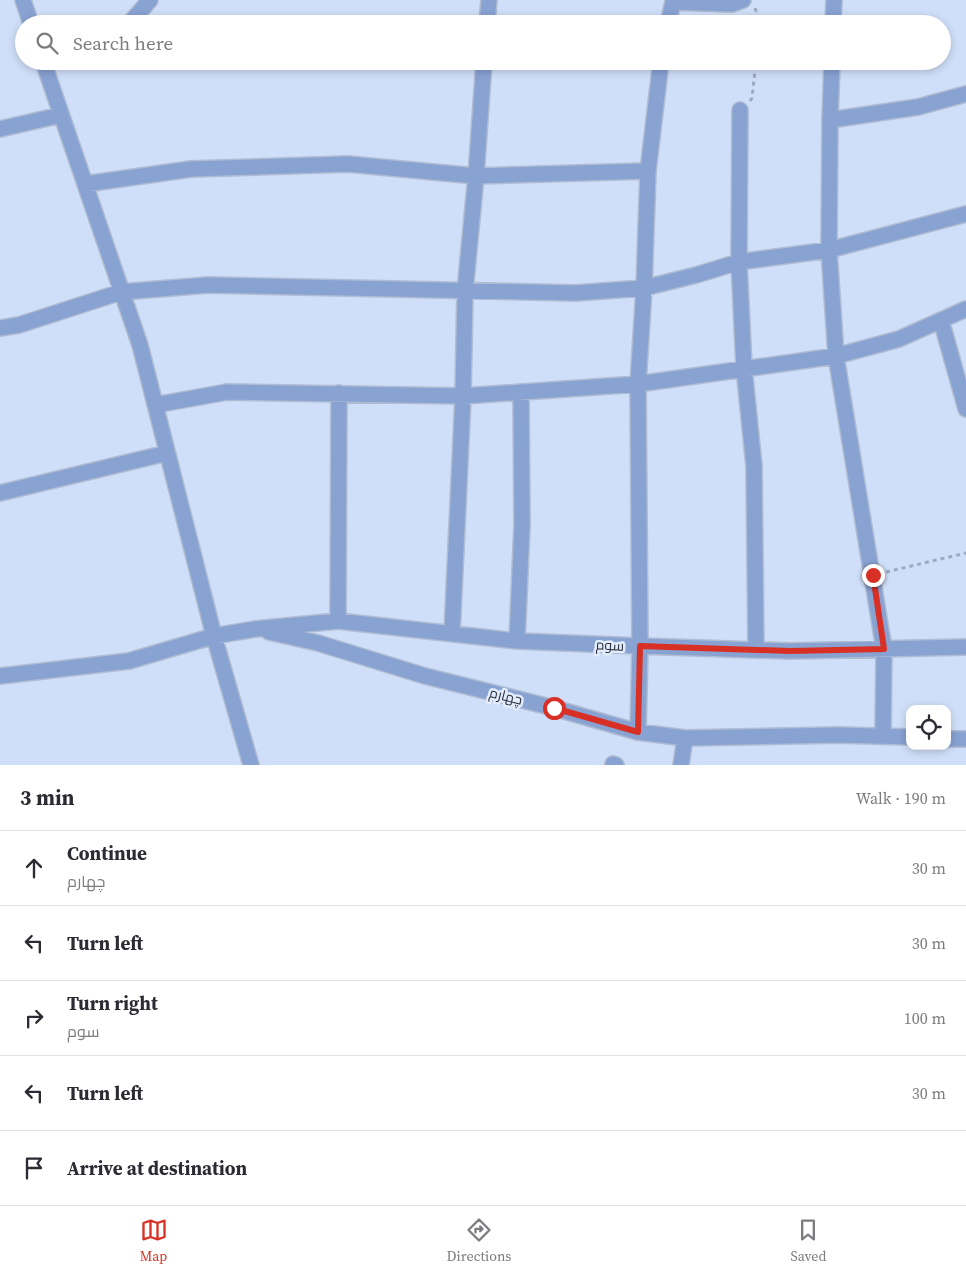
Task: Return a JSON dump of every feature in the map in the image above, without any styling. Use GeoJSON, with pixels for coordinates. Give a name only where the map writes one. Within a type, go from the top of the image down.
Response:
{"type":"FeatureCollection","features":[{"type":"Feature","properties":{"kind":"street"},"geometry":{"type":"LineString","coordinates":[[23,0],[28,15]]}},
{"type":"Feature","properties":{"kind":"street"},"geometry":{"type":"LineString","coordinates":[[137,15],[150,0]]}},
{"type":"Feature","properties":{"kind":"street"},"geometry":{"type":"LineString","coordinates":[[488,15],[489,0]]}},
{"type":"Feature","properties":{"kind":"street"},"geometry":{"type":"LineString","coordinates":[[670,15],[673,1],[732,4],[743,0]]}},
{"type":"Feature","properties":{"kind":"street"},"geometry":{"type":"LineString","coordinates":[[833,15],[834,0]]}},
{"type":"Feature","properties":{"kind":"street"},"geometry":{"type":"LineString","coordinates":[[46,70],[140,345],[214,636],[251,765]]}},
{"type":"Feature","properties":{"kind":"street"},"geometry":{"type":"LineString","coordinates":[[452,634],[463,396],[464,291],[476,176],[483,70]]}},
{"type":"Feature","properties":{"kind":"street"},"geometry":{"type":"LineString","coordinates":[[638,732],[640,646],[638,384],[648,171],[660,70]]}},
{"type":"Feature","properties":{"kind":"street"},"geometry":{"type":"LineString","coordinates":[[832,70],[830,250],[836,356],[884,649],[883,736]]}},
{"type":"Feature","properties":{"kind":"street"},"geometry":{"type":"LineString","coordinates":[[830,120],[918,107],[966,94]]}},
{"type":"Feature","properties":{"kind":"street"},"geometry":{"type":"LineString","coordinates":[[740,110],[739,262],[744,368],[754,466],[756,650]]}},
{"type":"Feature","properties":{"kind":"street"},"geometry":{"type":"LineString","coordinates":[[0,129],[61,115]]}},
{"type":"Feature","properties":{"kind":"street"},"geometry":{"type":"LineString","coordinates":[[85,184],[191,169],[348,164],[476,176],[648,171]]}},
{"type":"Feature","properties":{"kind":"street"},"geometry":{"type":"LineString","coordinates":[[0,328],[19,325],[121,292],[208,285],[575,293],[644,288],[739,262],[830,250],[966,214]]}},
{"type":"Feature","properties":{"kind":"street"},"geometry":{"type":"LineString","coordinates":[[155,405],[227,392],[463,396],[638,384],[836,356],[899,339],[966,309]]}},
{"type":"Feature","properties":{"kind":"street"},"geometry":{"type":"LineString","coordinates":[[941,320],[966,409]]}},
{"type":"Feature","properties":{"kind":"street"},"geometry":{"type":"LineString","coordinates":[[517,641],[522,526],[521,392]]}},
{"type":"Feature","properties":{"kind":"street"},"geometry":{"type":"LineString","coordinates":[[338,620],[339,393]]}},
{"type":"Feature","properties":{"kind":"street"},"geometry":{"type":"LineString","coordinates":[[0,493],[167,453]]}},
{"type":"Feature","properties":{"kind":"street","name":"سوم"},"geometry":{"type":"LineString","coordinates":[[0,676],[130,661],[214,636],[255,629],[338,620],[517,641],[756,650],[966,647]]}},
{"type":"Feature","properties":{"kind":"street","name":"چهارم"},"geometry":{"type":"LineString","coordinates":[[255,629],[318,643],[425,676],[554,708],[638,732],[685,738],[838,734],[906,737]]}},
{"type":"Feature","properties":{"kind":"street"},"geometry":{"type":"LineString","coordinates":[[681,765],[685,738]]}},
{"type":"Feature","properties":{"kind":"street"},"geometry":{"type":"LineString","coordinates":[[951,738],[966,739]]}},
{"type":"Feature","properties":{"kind":"path"},"geometry":{"type":"LineString","coordinates":[[752,0],[757,15]]}},
{"type":"Feature","properties":{"kind":"path"},"geometry":{"type":"LineString","coordinates":[[740,110],[752,98],[755,70]]}},
{"type":"Feature","properties":{"kind":"path"},"geometry":{"type":"LineString","coordinates":[[873,575],[966,552]]}},
{"type":"Feature","properties":{"kind":"route"},"geometry":{"type":"LineString","coordinates":[[554,708],[638,732],[640,646],[790,651],[884,649],[873,575]]}}]}
